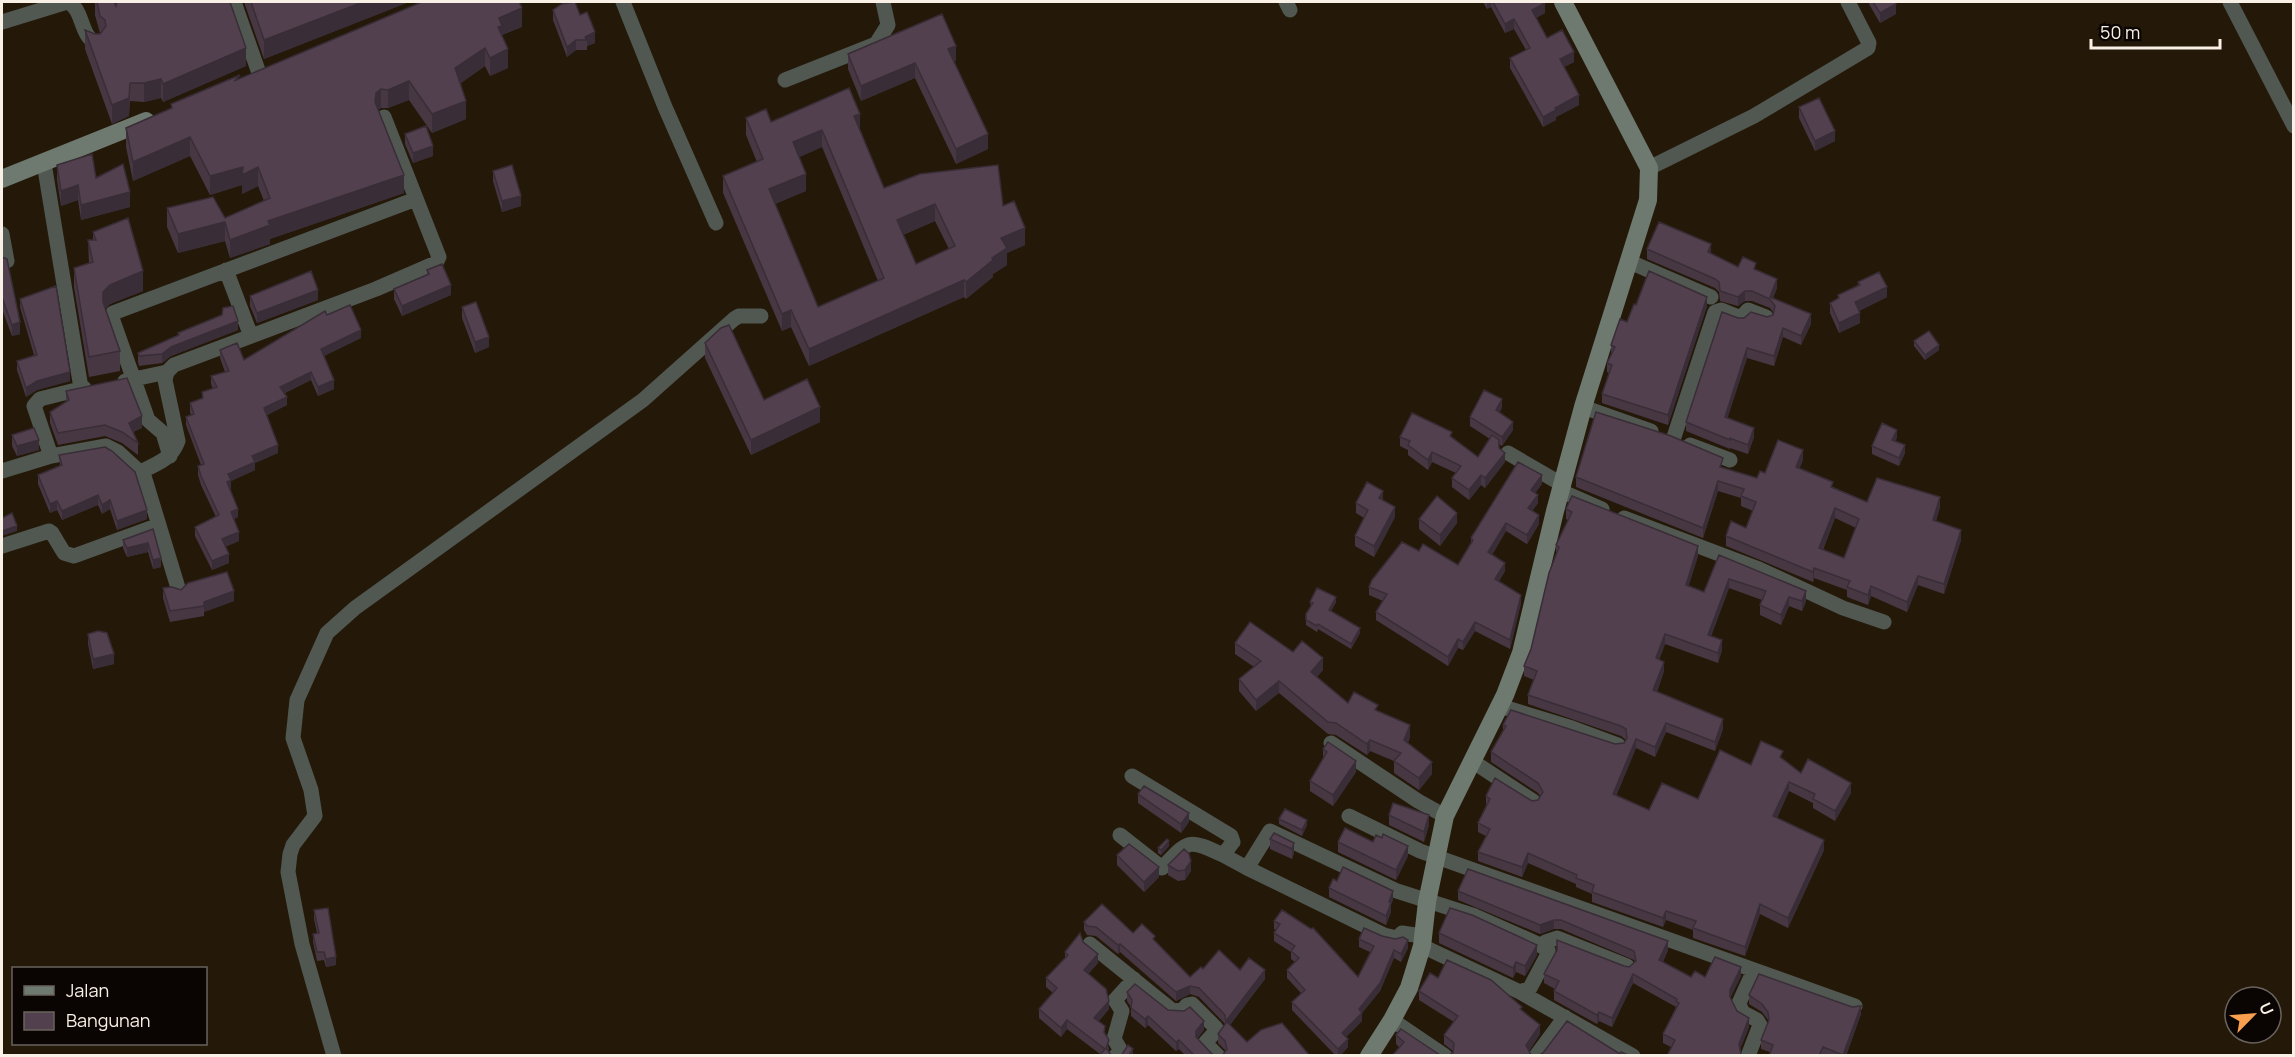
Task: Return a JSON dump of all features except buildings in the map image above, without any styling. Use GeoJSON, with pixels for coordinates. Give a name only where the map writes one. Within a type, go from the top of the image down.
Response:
{"type":"FeatureCollection","features":[{"type":"Feature","properties":{"kind":"street"},"geometry":{"type":"LineString","coordinates":[[234,2],[265,70],[238,81]]}},
{"type":"Feature","properties":{"kind":"street"},"geometry":{"type":"LineString","coordinates":[[623,2],[716,223]]}},
{"type":"Feature","properties":{"kind":"street"},"geometry":{"type":"LineString","coordinates":[[786,80],[876,44],[888,25],[883,2]]}},
{"type":"Feature","properties":{"kind":"street"},"geometry":{"type":"LineString","coordinates":[[1369,1056],[1409,988],[1429,854],[1442,814],[1500,706],[1521,653],[1556,483],[1583,407],[1648,200],[1649,168],[1563,2]]}},
{"type":"Feature","properties":{"kind":"street"},"geometry":{"type":"LineString","coordinates":[[1649,168],[1754,116],[1868,48],[1869,43],[1848,2]]}},
{"type":"Feature","properties":{"kind":"street"},"geometry":{"type":"LineString","coordinates":[[2230,2],[2294,126]]}},
{"type":"Feature","properties":{"kind":"street"},"geometry":{"type":"LineString","coordinates":[[2,22],[31,6],[72,3],[89,39],[96,43]]}},
{"type":"Feature","properties":{"kind":"street"},"geometry":{"type":"LineString","coordinates":[[2,179],[165,113]]}},
{"type":"Feature","properties":{"kind":"street"},"geometry":{"type":"LineString","coordinates":[[140,472],[170,456],[178,441],[165,380],[167,372],[174,365],[376,289],[436,263],[439,257],[384,117]]}},
{"type":"Feature","properties":{"kind":"street"},"geometry":{"type":"LineString","coordinates":[[44,163],[81,388]]}},
{"type":"Feature","properties":{"kind":"street"},"geometry":{"type":"LineString","coordinates":[[170,456],[163,433],[150,423],[112,318],[113,313],[416,199]]}},
{"type":"Feature","properties":{"kind":"street"},"geometry":{"type":"LineString","coordinates":[[2,234],[7,261]]}},
{"type":"Feature","properties":{"kind":"street"},"geometry":{"type":"LineString","coordinates":[[1630,262],[1711,297]]}},
{"type":"Feature","properties":{"kind":"street"},"geometry":{"type":"LineString","coordinates":[[226,270],[251,336]]}},
{"type":"Feature","properties":{"kind":"street"},"geometry":{"type":"LineString","coordinates":[[1674,437],[1715,312],[1721,310],[1741,318],[1748,310],[1751,310],[1766,317]]}},
{"type":"Feature","properties":{"kind":"street"},"geometry":{"type":"LineString","coordinates":[[334,1056],[302,944],[288,872],[293,845],[315,816],[311,790],[292,738],[297,700],[327,633],[355,608],[644,400],[734,319],[739,316],[761,316]]}},
{"type":"Feature","properties":{"kind":"street"},"geometry":{"type":"LineString","coordinates":[[51,456],[34,406],[40,399],[81,388],[167,372]]}},
{"type":"Feature","properties":{"kind":"street"},"geometry":{"type":"LineString","coordinates":[[1583,407],[1674,437],[1730,459]]}},
{"type":"Feature","properties":{"kind":"street"},"geometry":{"type":"LineString","coordinates":[[2,471],[51,456],[105,446],[118,452],[144,476],[179,591]]}},
{"type":"Feature","properties":{"kind":"street"},"geometry":{"type":"LineString","coordinates":[[1508,453],[1556,483],[1613,514],[1759,569],[1844,608],[1884,622]]}},
{"type":"Feature","properties":{"kind":"street"},"geometry":{"type":"LineString","coordinates":[[2,546],[49,531],[64,553],[74,556],[159,525]]}},
{"type":"Feature","properties":{"kind":"street"},"geometry":{"type":"LineString","coordinates":[[1500,706],[1618,745]]}},
{"type":"Feature","properties":{"kind":"street"},"geometry":{"type":"LineString","coordinates":[[1331,743],[1418,801],[1442,814]]}},
{"type":"Feature","properties":{"kind":"street"},"geometry":{"type":"LineString","coordinates":[[1472,761],[1533,801]]}},
{"type":"Feature","properties":{"kind":"street"},"geometry":{"type":"LineString","coordinates":[[1132,776],[1231,836],[1233,842],[1223,855]]}},
{"type":"Feature","properties":{"kind":"street"},"geometry":{"type":"LineString","coordinates":[[1349,816],[1429,854],[1854,1006]]}},
{"type":"Feature","properties":{"kind":"street"},"geometry":{"type":"LineString","coordinates":[[1247,868],[1270,831],[1397,891],[1475,916],[1548,950],[1530,988],[1520,992]]}},
{"type":"Feature","properties":{"kind":"street"},"geometry":{"type":"LineString","coordinates":[[1120,835],[1162,868],[1190,843],[1197,843],[1384,935],[1396,938],[1415,938],[1520,992],[1633,1056]]}},
{"type":"Feature","properties":{"kind":"street"},"geometry":{"type":"LineString","coordinates":[[1543,947],[1545,942],[1557,938],[1627,966]]}},
{"type":"Feature","properties":{"kind":"street"},"geometry":{"type":"LineString","coordinates":[[1090,944],[1173,1011],[1183,1010],[1190,1003],[1194,1005],[1216,1029],[1204,1043],[1218,1056]]}},
{"type":"Feature","properties":{"kind":"street"},"geometry":{"type":"LineString","coordinates":[[1748,1056],[1760,1025],[1757,1020],[1742,1012],[1739,1003],[1754,970]]}},
{"type":"Feature","properties":{"kind":"street"},"geometry":{"type":"LineString","coordinates":[[1116,1056],[1120,1049],[1114,1039],[1122,1011],[1115,1000],[1134,979]]}},
{"type":"Feature","properties":{"kind":"street"},"geometry":{"type":"LineString","coordinates":[[1536,1056],[1566,1017]]}},
{"type":"Feature","properties":{"kind":"street"},"geometry":{"type":"LineString","coordinates":[[1392,1020],[1445,1056]]}}]}
